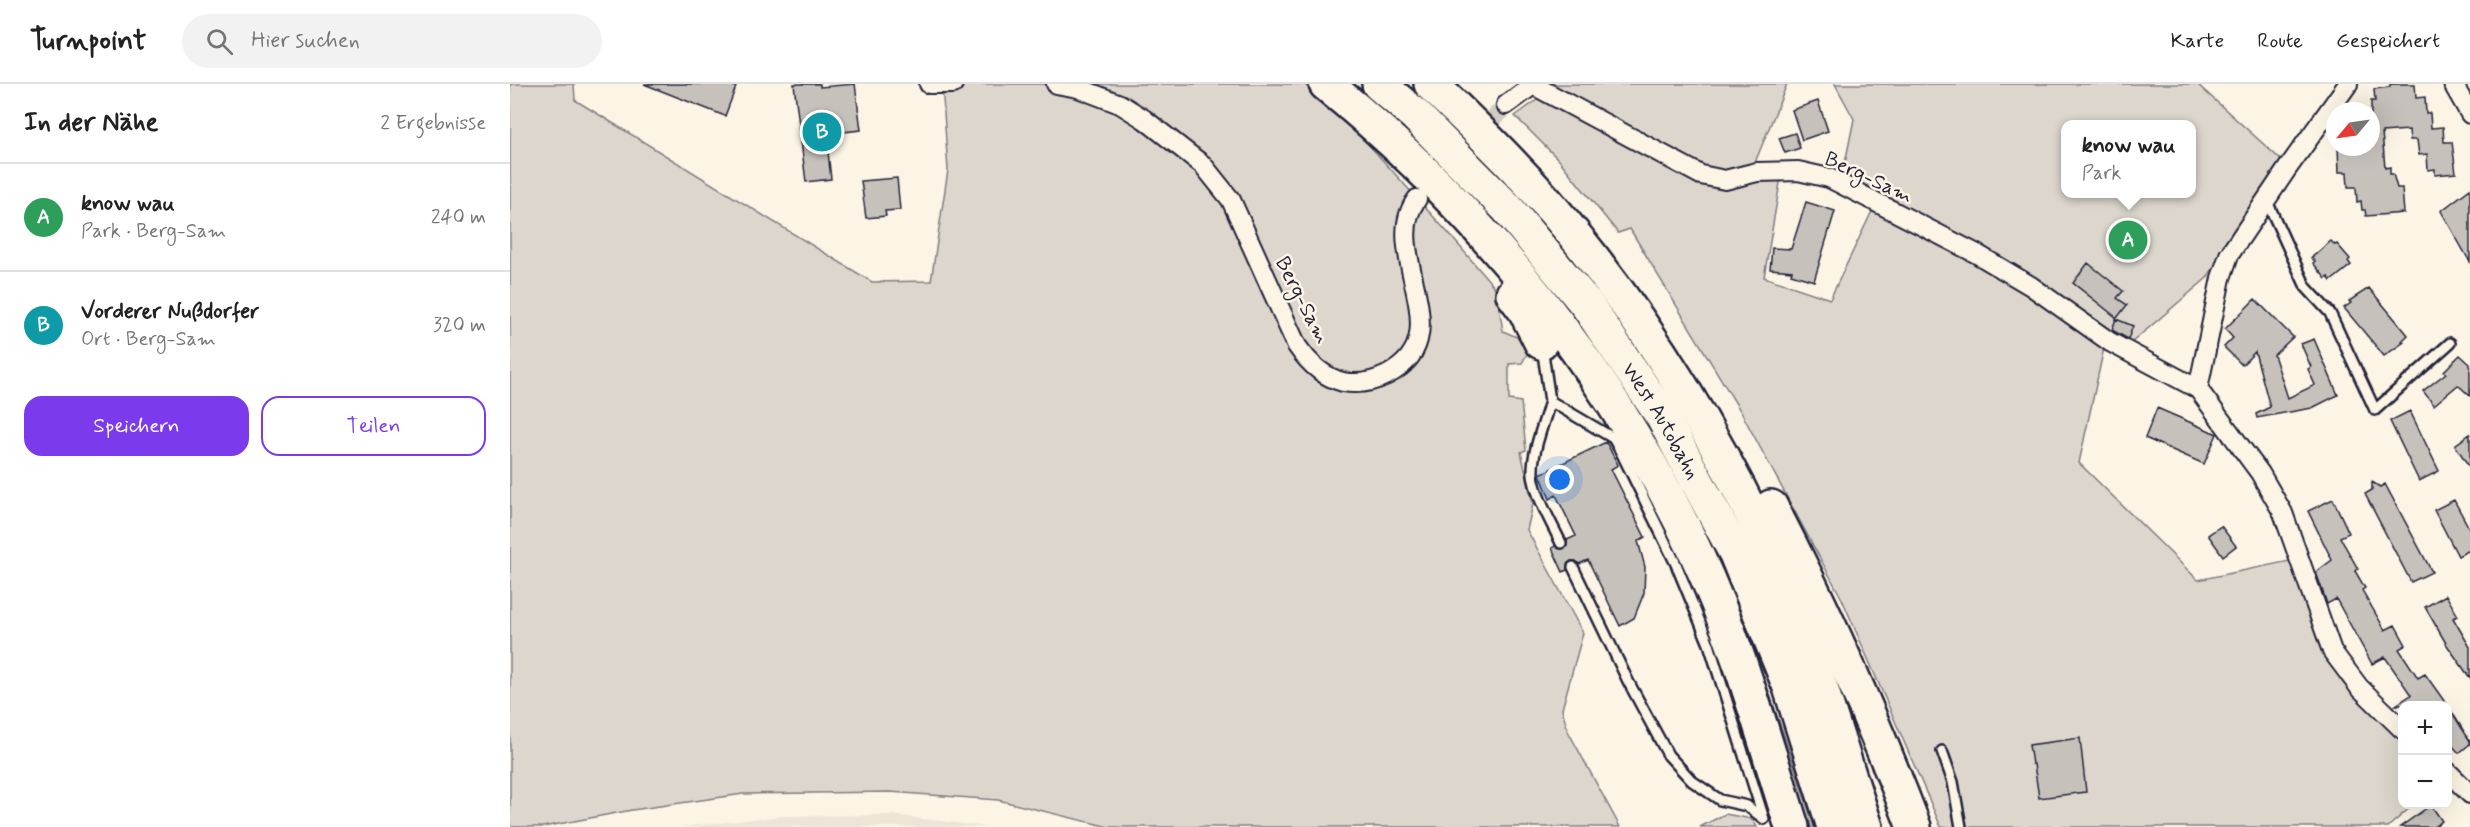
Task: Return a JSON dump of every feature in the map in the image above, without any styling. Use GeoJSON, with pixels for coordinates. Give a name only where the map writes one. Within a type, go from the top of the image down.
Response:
{"type":"FeatureCollection","features":[{"type":"Feature","properties":{"kind":"highway"},"geometry":{"type":"LineString","coordinates":[[1326,84],[1423,168],[1485,232],[1550,312],[1603,388],[1659,480],[1696,554],[1740,662],[1775,824]]}},
{"type":"Feature","properties":{"kind":"highway","name":"West Autobahn"},"geometry":{"type":"LineString","coordinates":[[1379,84],[1414,114],[1507,208],[1587,305],[1662,416],[1736,554],[1790,687],[1834,827]]}},
{"type":"Feature","properties":{"kind":"highway","name":"West Autobahn"},"geometry":{"type":"LineString","coordinates":[[1431,84],[1506,157],[1579,240],[1641,324],[1707,428],[1759,530],[1798,622],[1866,827]]}},
{"type":"Feature","properties":{"kind":"highway"},"geometry":{"type":"LineString","coordinates":[[1449,197],[1472,242],[1525,310],[1541,342]]}},
{"type":"Feature","properties":{"kind":"highway"},"geometry":{"type":"LineString","coordinates":[[1707,428],[1747,462],[1758,482],[1816,594],[1876,728],[1914,827]]}},
{"type":"Feature","properties":{"kind":"street"},"geometry":{"type":"LineString","coordinates":[[929,84],[953,84]]}},
{"type":"Feature","properties":{"kind":"street","name":"Berg-Sam"},"geometry":{"type":"LineString","coordinates":[[1056,84],[1078,88],[1120,104],[1144,119],[1203,165],[1231,200],[1297,346],[1310,363],[1331,378],[1345,382],[1366,383],[1392,372],[1413,352],[1419,333],[1420,314],[1405,236],[1406,220],[1417,199]]}},
{"type":"Feature","properties":{"kind":"street"},"geometry":{"type":"LineString","coordinates":[[2348,84],[2229,255],[2221,278],[2198,389],[2260,473],[2283,513],[2332,651],[2359,687],[2398,724]]}},
{"type":"Feature","properties":{"kind":"street"},"geometry":{"type":"LineString","coordinates":[[2452,84],[2470,114]]}},
{"type":"Feature","properties":{"kind":"street","name":"Berg-Sam"},"geometry":{"type":"LineString","coordinates":[[1506,105],[1532,85],[1701,175],[1725,180],[1757,172],[1798,171],[1829,178],[1977,254],[2031,286],[2110,342],[2198,389]]}},
{"type":"Feature","properties":{"kind":"street"},"geometry":{"type":"LineString","coordinates":[[2452,776],[2470,794]]}},
{"type":"Feature","properties":{"kind":"lane"},"geometry":{"type":"LineString","coordinates":[[2266,199],[2306,287],[2330,313],[2375,410],[2450,343]]}},
{"type":"Feature","properties":{"kind":"lane"},"geometry":{"type":"LineString","coordinates":[[1541,342],[1550,401],[1535,455],[1533,476],[1561,543]]}},
{"type":"Feature","properties":{"kind":"lane"},"geometry":{"type":"LineString","coordinates":[[1550,401],[1613,438],[1621,452],[1676,564],[1709,644],[1775,824]]}},
{"type":"Feature","properties":{"kind":"lane"},"geometry":{"type":"LineString","coordinates":[[1573,567],[1628,681],[1668,755],[1692,781],[1720,800],[1747,806],[1775,824]]}},
{"type":"Feature","properties":{"kind":"lane"},"geometry":{"type":"LineString","coordinates":[[1942,752],[1953,783],[1961,827]]}},
{"type":"Feature","properties":{"kind":"shaded area"},"geometry":{"type":"Polygon","coordinates":[[[510,84],[574,84],[575,100],[872,282],[931,281],[948,170],[942,84],[1304,84],[1359,134],[1496,289],[1503,331],[1528,342],[1527,354],[1522,363],[1509,364],[1509,400],[1521,402],[1526,450],[1521,452],[1533,504],[1527,530],[1583,633],[1562,709],[1568,731],[1620,827],[1109,827],[998,800],[890,792],[743,794],[632,810],[543,827],[510,827],[510,84]]]}},
{"type":"Feature","properties":{"kind":"shaded area"},"geometry":{"type":"Polygon","coordinates":[[[1522,84],[1787,84],[1754,165],[1781,177],[1764,277],[1830,299],[1874,207],[1842,178],[1854,119],[1835,84],[2197,84],[2281,160],[2207,278],[2131,343],[2104,348],[2079,463],[2198,580],[2294,560],[2321,646],[2343,683],[2398,735],[2398,809],[2408,809],[2388,827],[1941,827],[1842,599],[1741,412],[1630,229],[1618,233],[1559,160],[1515,116],[1537,100],[1522,84]]]}},
{"type":"Feature","properties":{"kind":"shaded area"},"geometry":{"type":"Polygon","coordinates":[[[1716,559],[1769,692],[1814,827],[1804,827],[1716,559]]]}},
{"type":"Feature","properties":{"kind":"shaded area"},"geometry":{"type":"Polygon","coordinates":[[[1725,814],[1752,819],[1757,827],[1700,827],[1725,814]]]}},
{"type":"Feature","properties":{"kind":"shaded area"},"geometry":{"type":"Polygon","coordinates":[[[891,815],[989,827],[680,827],[783,816],[891,815]]]}},
{"type":"Feature","properties":{"kind":"building"},"geometry":{"type":"Polygon","coordinates":[[[644,84],[729,84],[736,87],[725,116],[644,84]]]}},
{"type":"Feature","properties":{"kind":"building"},"geometry":{"type":"Polygon","coordinates":[[[794,84],[820,84],[820,87],[855,84],[861,130],[826,134],[831,179],[806,182],[794,84]]]}},
{"type":"Feature","properties":{"kind":"building"},"geometry":{"type":"Polygon","coordinates":[[[2390,84],[2415,84],[2416,98],[2425,97],[2426,113],[2430,113],[2431,128],[2443,127],[2444,142],[2452,142],[2456,173],[2435,175],[2435,169],[2428,170],[2427,154],[2419,155],[2417,140],[2410,140],[2409,130],[2382,132],[2385,168],[2390,167],[2390,174],[2393,174],[2397,188],[2402,188],[2404,213],[2366,216],[2365,210],[2362,210],[2361,201],[2357,202],[2356,187],[2348,187],[2347,172],[2339,172],[2338,156],[2380,156],[2380,102],[2371,101],[2375,101],[2374,89],[2390,87],[2390,84]]]}},
{"type":"Feature","properties":{"kind":"building"},"geometry":{"type":"Polygon","coordinates":[[[1818,101],[1828,131],[1802,140],[1792,110],[1818,101]]]}},
{"type":"Feature","properties":{"kind":"building"},"geometry":{"type":"Polygon","coordinates":[[[1795,133],[1800,148],[1785,153],[1779,138],[1795,133]]]}},
{"type":"Feature","properties":{"kind":"building"},"geometry":{"type":"Polygon","coordinates":[[[897,178],[900,210],[885,211],[886,216],[866,218],[861,181],[897,178]]]}},
{"type":"Feature","properties":{"kind":"building"},"geometry":{"type":"Polygon","coordinates":[[[2470,189],[2470,262],[2441,211],[2470,189]]]}},
{"type":"Feature","properties":{"kind":"building"},"geometry":{"type":"Polygon","coordinates":[[[1806,202],[1835,211],[1814,281],[1791,274],[1792,271],[1770,269],[1772,248],[1791,249],[1806,202]]]}},
{"type":"Feature","properties":{"kind":"building"},"geometry":{"type":"Polygon","coordinates":[[[2331,241],[2337,244],[2350,259],[2348,261],[2351,265],[2331,281],[2328,277],[2326,279],[2311,258],[2331,241]]]}},
{"type":"Feature","properties":{"kind":"building"},"geometry":{"type":"Polygon","coordinates":[[[2088,263],[2123,291],[2117,298],[2127,305],[2117,318],[2073,283],[2088,263]]]}},
{"type":"Feature","properties":{"kind":"building"},"geometry":{"type":"Polygon","coordinates":[[[2369,288],[2408,335],[2402,341],[2404,342],[2384,356],[2344,308],[2351,303],[2349,301],[2369,288]]]}},
{"type":"Feature","properties":{"kind":"building"},"geometry":{"type":"Polygon","coordinates":[[[2255,299],[2293,337],[2274,355],[2288,398],[2315,385],[2308,369],[2311,367],[2301,344],[2314,339],[2338,395],[2312,408],[2257,418],[2256,414],[2270,407],[2255,352],[2242,365],[2224,347],[2233,338],[2225,329],[2255,299]]]}},
{"type":"Feature","properties":{"kind":"building"},"geometry":{"type":"Polygon","coordinates":[[[2116,319],[2133,326],[2128,339],[2112,330],[2116,319]]]}},
{"type":"Feature","properties":{"kind":"building"},"geometry":{"type":"Polygon","coordinates":[[[2460,355],[2470,364],[2470,396],[2458,385],[2434,405],[2423,391],[2446,373],[2444,371],[2460,355]]]}},
{"type":"Feature","properties":{"kind":"building"},"geometry":{"type":"Polygon","coordinates":[[[2157,408],[2217,434],[2204,464],[2145,438],[2157,408]]]}},
{"type":"Feature","properties":{"kind":"building"},"geometry":{"type":"Polygon","coordinates":[[[2410,411],[2439,471],[2419,481],[2390,421],[2410,411]]]}},
{"type":"Feature","properties":{"kind":"building"},"geometry":{"type":"Polygon","coordinates":[[[2470,434],[2470,468],[2455,445],[2470,434]]]}},
{"type":"Feature","properties":{"kind":"building"},"geometry":{"type":"Polygon","coordinates":[[[1606,442],[1618,465],[1611,469],[1645,537],[1638,541],[1645,567],[1644,593],[1634,618],[1620,626],[1588,560],[1579,564],[1571,561],[1567,564],[1567,570],[1563,572],[1552,548],[1555,546],[1563,549],[1567,546],[1567,540],[1576,536],[1556,495],[1550,499],[1540,474],[1606,442]]]}},
{"type":"Feature","properties":{"kind":"building"},"geometry":{"type":"Polygon","coordinates":[[[2372,482],[2380,487],[2385,484],[2432,572],[2411,582],[2365,494],[2372,490],[2372,482]]]}},
{"type":"Feature","properties":{"kind":"building"},"geometry":{"type":"Polygon","coordinates":[[[2333,499],[2349,533],[2340,537],[2358,569],[2355,571],[2365,588],[2362,590],[2385,630],[2395,625],[2406,645],[2399,649],[2418,678],[2425,674],[2444,701],[2402,701],[2411,695],[2385,657],[2372,664],[2336,599],[2327,604],[2316,572],[2332,560],[2308,511],[2333,499]]]}},
{"type":"Feature","properties":{"kind":"building"},"geometry":{"type":"Polygon","coordinates":[[[2454,500],[2470,530],[2470,550],[2458,556],[2434,510],[2454,500]]]}},
{"type":"Feature","properties":{"kind":"building"},"geometry":{"type":"Polygon","coordinates":[[[2221,526],[2236,546],[2223,556],[2208,535],[2221,526]]]}},
{"type":"Feature","properties":{"kind":"building"},"geometry":{"type":"Polygon","coordinates":[[[2446,595],[2458,616],[2453,618],[2470,647],[2470,678],[2425,607],[2446,595]]]}},
{"type":"Feature","properties":{"kind":"building"},"geometry":{"type":"Polygon","coordinates":[[[2452,712],[2470,741],[2470,744],[2459,753],[2452,745],[2452,712]]]}},
{"type":"Feature","properties":{"kind":"building"},"geometry":{"type":"Polygon","coordinates":[[[2080,738],[2086,792],[2039,798],[2029,745],[2080,738]]]}},
{"type":"Feature","properties":{"kind":"building"},"geometry":{"type":"Polygon","coordinates":[[[2425,809],[2434,809],[2442,821],[2433,827],[2400,827],[2425,809]]]}},
{"type":"Feature","properties":{"kind":"tunnel"},"geometry":{"type":"LineString","coordinates":[[1474,139],[1506,105]]}},
{"type":"Feature","properties":{"kind":"place","name":"Vorderer Nußdorfer"},"geometry":{"type":"Point","coordinates":[822,132]}},
{"type":"Feature","properties":{"kind":"place","name":"know wau"},"geometry":{"type":"Point","coordinates":[2128,240]}}]}
